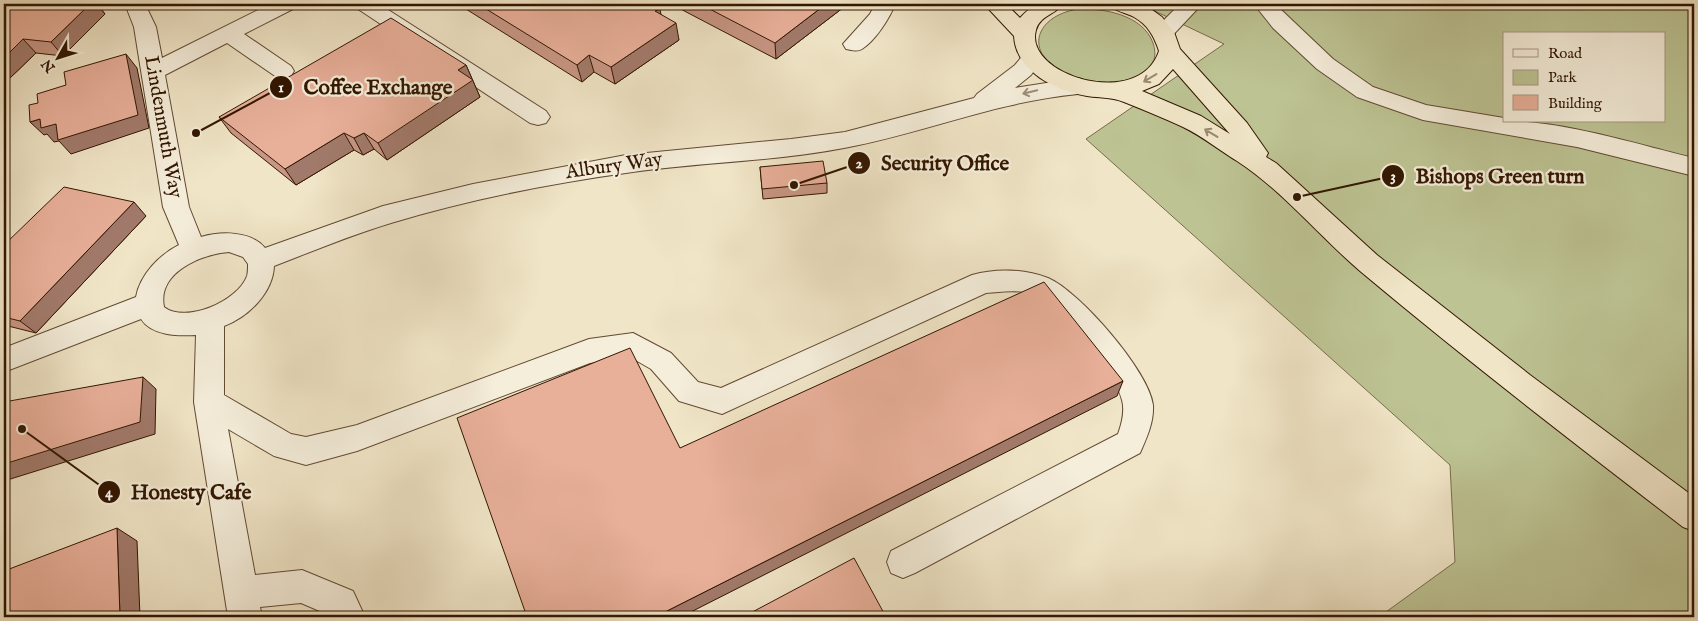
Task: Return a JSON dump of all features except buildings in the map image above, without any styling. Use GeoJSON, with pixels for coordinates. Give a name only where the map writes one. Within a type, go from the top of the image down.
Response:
{"type":"FeatureCollection","features":[{"type":"Feature","properties":{"kind":"highway"},"geometry":{"type":"LineString","coordinates":[[994,4],[1024,34]]}},
{"type":"Feature","properties":{"kind":"highway"},"geometry":{"type":"LineString","coordinates":[[1052,4],[1034,14],[1027,23],[1024,34],[1025,46],[1032,59],[1051,75],[1078,86],[1098,90],[1117,90],[1140,85],[1157,75],[1166,65],[1167,42]]}},
{"type":"Feature","properties":{"kind":"highway"},"geometry":{"type":"LineString","coordinates":[[1127,4],[1154,22],[1167,42],[1239,129],[1267,169]]}},
{"type":"Feature","properties":{"kind":"highway"},"geometry":{"type":"LineString","coordinates":[[1117,90],[1193,122],[1267,169],[1382,273],[1520,384],[1694,516]]}},
{"type":"Feature","properties":{"kind":"street","name":"Lindenmuth Way"},"geometry":{"type":"LineString","coordinates":[[135,4],[145,27],[176,208],[187,236],[195,248]]}},
{"type":"Feature","properties":{"kind":"street"},"geometry":{"type":"LineString","coordinates":[[153,72],[286,4]]}},
{"type":"Feature","properties":{"kind":"street"},"geometry":{"type":"LineString","coordinates":[[365,4],[538,117]]}},
{"type":"Feature","properties":{"kind":"street"},"geometry":{"type":"LineString","coordinates":[[854,44],[880,17],[885,4]]}},
{"type":"Feature","properties":{"kind":"street"},"geometry":{"type":"LineString","coordinates":[[1167,42],[1192,4]]}},
{"type":"Feature","properties":{"kind":"street"},"geometry":{"type":"LineString","coordinates":[[1264,4],[1281,23],[1325,64],[1365,92],[1423,112],[1577,139],[1694,167]]}},
{"type":"Feature","properties":{"kind":"street"},"geometry":{"type":"LineString","coordinates":[[227,33],[283,71]]}},
{"type":"Feature","properties":{"kind":"street","name":"Albury Way"},"geometry":{"type":"LineString","coordinates":[[976,106],[1023,70],[1032,59]]}},
{"type":"Feature","properties":{"kind":"street","name":"Albury Way"},"geometry":{"type":"LineString","coordinates":[[260,261],[372,220],[434,202],[546,177],[684,156],[793,147],[843,140],[890,130],[1048,88],[1078,86]]}},
{"type":"Feature","properties":{"kind":"street"},"geometry":{"type":"LineString","coordinates":[[230,242],[244,245],[254,252],[260,261],[261,274],[256,287],[244,301],[210,321],[192,325],[176,325],[163,321],[154,314],[149,304],[149,292],[155,279],[172,262],[195,248],[213,243],[230,242]]}},
{"type":"Feature","properties":{"kind":"street"},"geometry":{"type":"LineString","coordinates":[[209,402],[285,446],[306,451],[357,438],[589,351],[633,345],[661,360],[689,392],[722,400],[982,283],[1010,280],[1040,286],[1063,300],[1124,371],[1137,398],[1138,423],[1129,443],[903,562]]}},
{"type":"Feature","properties":{"kind":"street"},"geometry":{"type":"LineString","coordinates":[[4,360],[149,304]]}},
{"type":"Feature","properties":{"kind":"street"},"geometry":{"type":"LineString","coordinates":[[210,321],[209,402],[243,605],[302,586],[341,602],[348,617]]}},
{"type":"Feature","properties":{"kind":"green space"},"geometry":{"type":"Polygon","coordinates":[[[1140,4],[1694,4],[1694,617],[1379,617],[1455,562],[1450,465],[1086,139],[1224,44],[1140,4]]]}},
{"type":"Feature","properties":{"kind":"green space"},"geometry":{"type":"Polygon","coordinates":[[[1078,9],[1111,12],[1122,15],[1141,26],[1148,33],[1154,45],[1155,57],[1153,62],[1143,73],[1135,77],[1108,82],[1082,79],[1069,75],[1055,67],[1045,58],[1040,48],[1039,38],[1050,20],[1062,13],[1078,9]]]}},
{"type":"Feature","properties":{"kind":"place","name":"Coffee Exchange"},"geometry":{"type":"Point","coordinates":[196,133]}},
{"type":"Feature","properties":{"kind":"place","name":"Security Office"},"geometry":{"type":"Point","coordinates":[794,185]}},
{"type":"Feature","properties":{"kind":"place","name":"Bishops Green turn"},"geometry":{"type":"Point","coordinates":[1297,197]}},
{"type":"Feature","properties":{"kind":"place","name":"Honesty Cafe"},"geometry":{"type":"Point","coordinates":[22,429]}}]}
